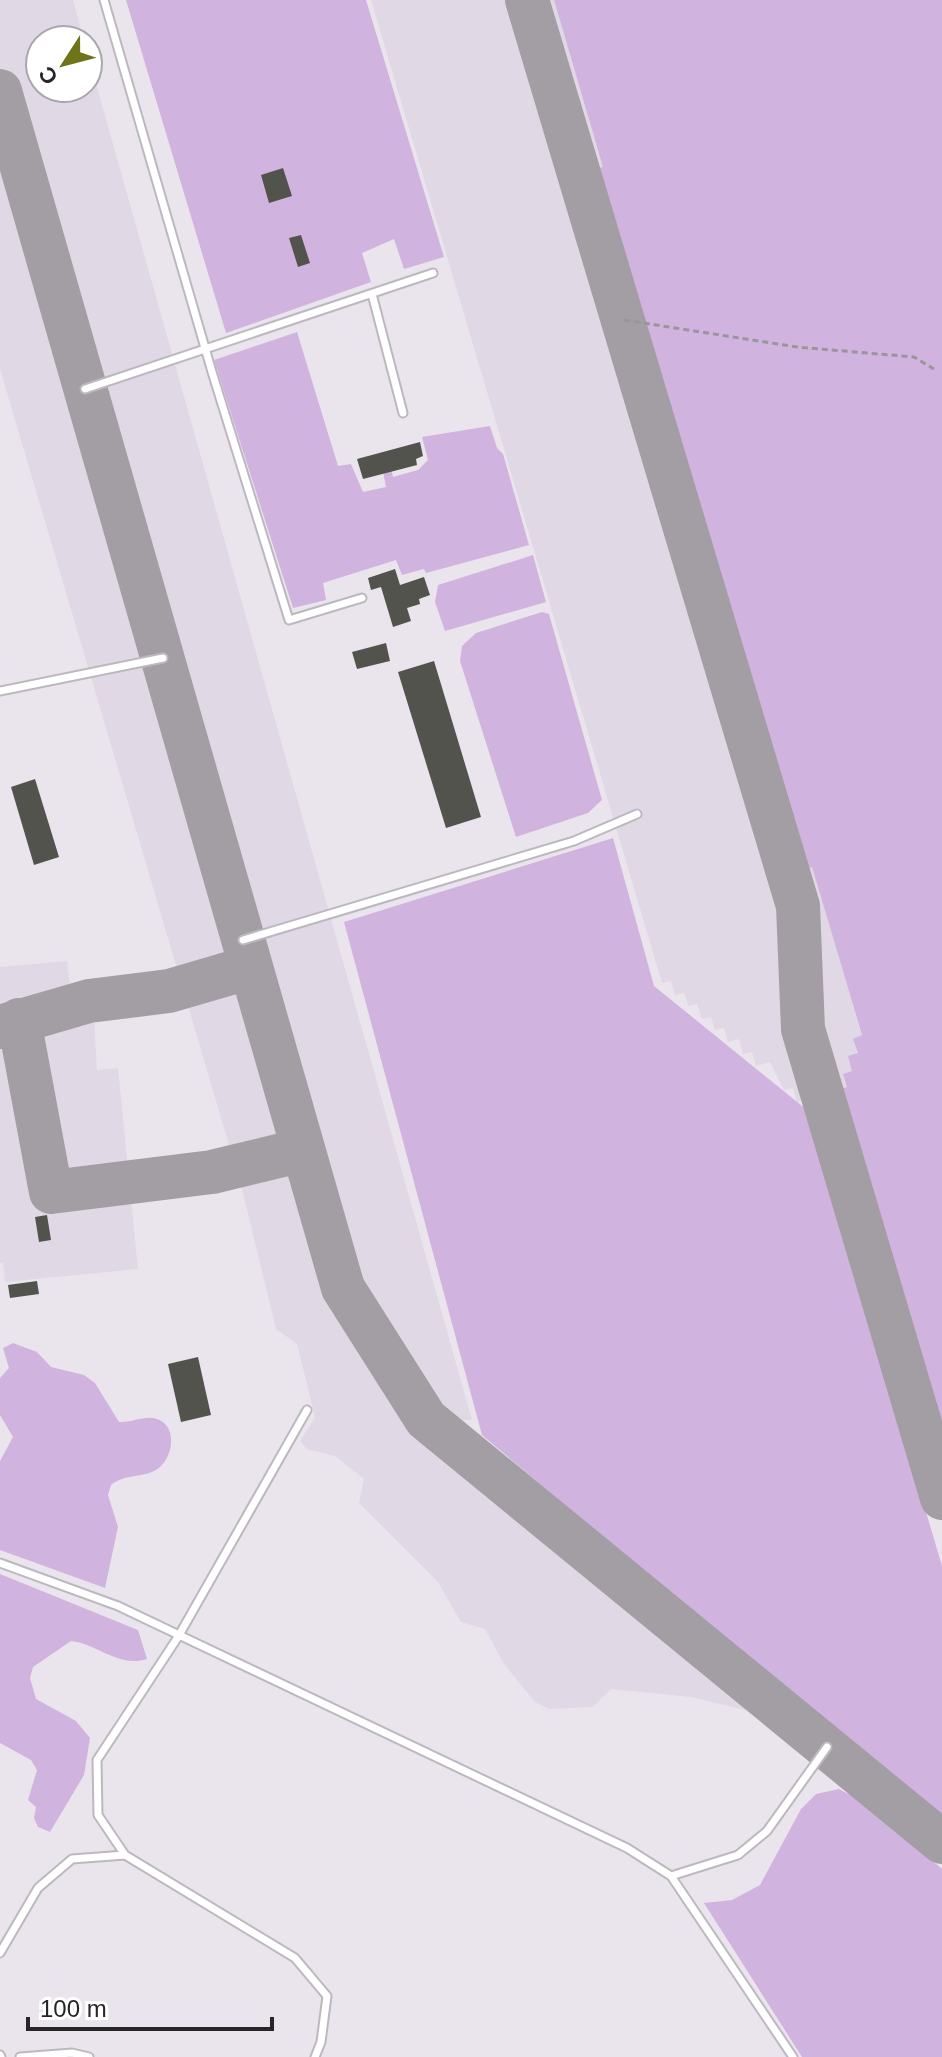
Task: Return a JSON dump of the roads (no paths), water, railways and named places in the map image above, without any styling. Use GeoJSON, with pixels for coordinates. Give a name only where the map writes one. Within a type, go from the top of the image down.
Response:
{"type":"FeatureCollection","features":[{"type":"Feature","properties":{"kind":"lane"},"geometry":{"type":"LineString","coordinates":[[104,0],[205,350],[289,620],[362,598]]}},
{"type":"Feature","properties":{"kind":"lane"},"geometry":{"type":"LineString","coordinates":[[85,389],[433,273]]}},
{"type":"Feature","properties":{"kind":"lane"},"geometry":{"type":"LineString","coordinates":[[372,294],[403,413]]}},
{"type":"Feature","properties":{"kind":"lane"},"geometry":{"type":"LineString","coordinates":[[0,691],[163,658]]}},
{"type":"Feature","properties":{"kind":"lane"},"geometry":{"type":"LineString","coordinates":[[243,940],[574,841],[637,814]]}},
{"type":"Feature","properties":{"kind":"lane"},"geometry":{"type":"LineString","coordinates":[[307,1410],[178,1637],[97,1760],[98,1815],[125,1855],[295,1958],[327,1996],[321,2042],[315,2057]]}},
{"type":"Feature","properties":{"kind":"lane"},"geometry":{"type":"LineString","coordinates":[[0,1563],[118,1606],[627,1848],[671,1876],[793,2057]]}},
{"type":"Feature","properties":{"kind":"lane"},"geometry":{"type":"LineString","coordinates":[[671,1876],[704,1868],[738,1855],[748,1847],[767,1831],[827,1747]]}},
{"type":"Feature","properties":{"kind":"lane"},"geometry":{"type":"LineString","coordinates":[[0,1953],[38,1888],[72,1859],[125,1855]]}},
{"type":"Feature","properties":{"kind":"lane"},"geometry":{"type":"LineString","coordinates":[[20,2057],[72,2053],[89,2057]]}}]}
